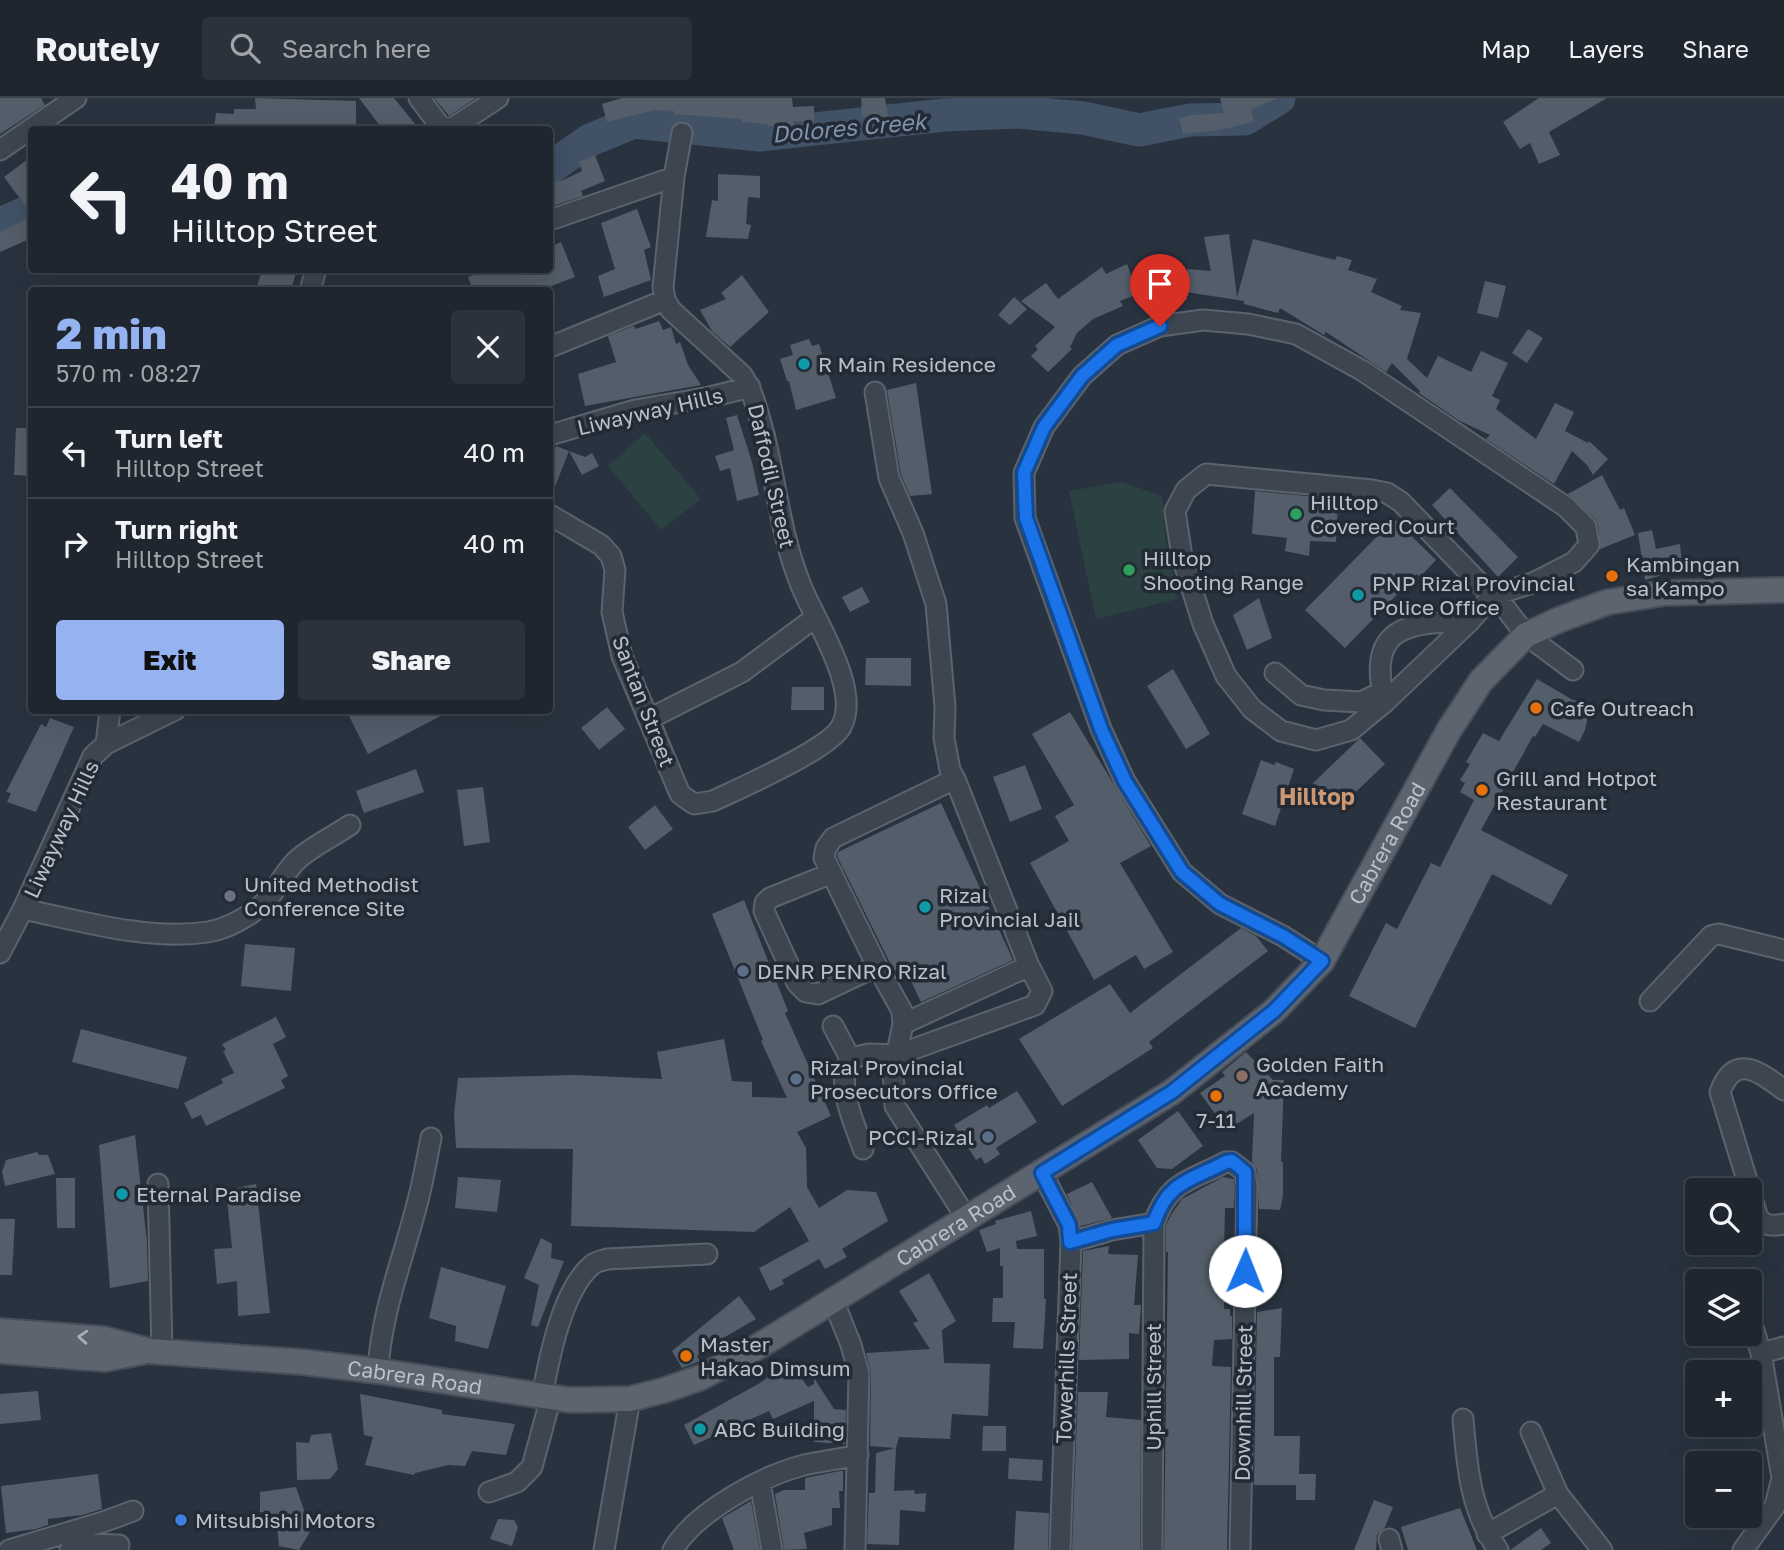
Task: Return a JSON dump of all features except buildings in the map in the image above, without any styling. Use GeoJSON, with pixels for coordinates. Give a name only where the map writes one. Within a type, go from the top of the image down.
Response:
{"type":"FeatureCollection","features":[{"type":"Feature","properties":{"kind":"main road","name":"Cabrera Road"},"geometry":{"type":"LineString","coordinates":[[0,1332],[104,1339],[156,1352],[302,1362],[378,1371],[570,1400],[630,1399],[702,1377],[759,1346],[1172,1092],[1274,1011],[1322,961],[1449,730],[1481,681],[1526,635],[1608,602],[1665,593],[1784,590]]}},
{"type":"Feature","properties":{"kind":"main road","name":"Cabrera Road"},"geometry":{"type":"LineString","coordinates":[[0,1351],[105,1359],[156,1352]]}},
{"type":"Feature","properties":{"kind":"street"},"geometry":{"type":"LineString","coordinates":[[35,126],[76,98]]}},
{"type":"Feature","properties":{"kind":"street"},"geometry":{"type":"LineString","coordinates":[[419,98],[440,126]]}},
{"type":"Feature","properties":{"kind":"street"},"geometry":{"type":"LineString","coordinates":[[456,126],[498,98]]}},
{"type":"Feature","properties":{"kind":"street"},"geometry":{"type":"LineString","coordinates":[[0,150],[28,131]]}},
{"type":"Feature","properties":{"kind":"street"},"geometry":{"type":"LineString","coordinates":[[553,346],[665,300],[663,288],[674,177],[682,133]]}},
{"type":"Feature","properties":{"kind":"street"},"geometry":{"type":"LineString","coordinates":[[553,219],[674,177]]}},
{"type":"Feature","properties":{"kind":"street","name":"Daffodil Street"},"geometry":{"type":"LineString","coordinates":[[665,300],[671,310],[741,375],[750,387],[770,460],[786,542],[800,584],[844,677],[845,707],[841,727],[815,750],[713,802],[694,804],[680,794]]}},
{"type":"Feature","properties":{"kind":"street"},"geometry":{"type":"LineString","coordinates":[[1322,961],[1283,936],[1220,904],[1182,872],[1125,781],[1101,729],[1026,518],[1024,473],[1044,427],[1082,376],[1117,345],[1160,326],[1203,320],[1248,324],[1296,334],[1363,371],[1566,507],[1586,527],[1589,545],[1574,562],[1535,582],[1492,596],[1469,622],[1351,730],[1316,740],[1281,731],[1252,709],[1226,676],[1203,624],[1182,557],[1175,511],[1186,490],[1206,474],[1387,493],[1401,502],[1492,596],[1526,635],[1573,670]]}},
{"type":"Feature","properties":{"kind":"street","name":"Liwayway Hills"},"geometry":{"type":"LineString","coordinates":[[553,434],[635,410],[750,387]]}},
{"type":"Feature","properties":{"kind":"street"},"geometry":{"type":"LineString","coordinates":[[863,1149],[844,1088],[844,1069],[850,1058],[869,1054],[897,1055],[1035,1005],[1042,991],[1029,966],[950,769],[944,738],[945,707],[936,604],[914,533],[889,478],[875,392]]}},
{"type":"Feature","properties":{"kind":"street","name":"Santan Street"},"geometry":{"type":"LineString","coordinates":[[553,517],[601,545],[611,556],[615,570],[612,612],[622,656],[680,794]]}},
{"type":"Feature","properties":{"kind":"street"},"geometry":{"type":"LineString","coordinates":[[649,719],[742,671],[816,617]]}},
{"type":"Feature","properties":{"kind":"street"},"geometry":{"type":"LineString","coordinates":[[1384,697],[1381,670],[1384,645],[1396,632],[1410,626],[1437,622],[1469,622]]}},
{"type":"Feature","properties":{"kind":"street"},"geometry":{"type":"LineString","coordinates":[[1275,673],[1301,695],[1325,700],[1361,702],[1384,697]]}},
{"type":"Feature","properties":{"kind":"street","name":"Liwayway Hills"},"geometry":{"type":"LineString","coordinates":[[106,744],[110,714]]}},
{"type":"Feature","properties":{"kind":"street","name":"Liwayway Hills"},"geometry":{"type":"LineString","coordinates":[[0,953],[93,756],[106,744],[167,714]]}},
{"type":"Feature","properties":{"kind":"street"},"geometry":{"type":"LineString","coordinates":[[955,779],[833,838],[826,848],[824,858],[902,1011],[903,1024],[893,1072],[895,1107],[967,1219]]}},
{"type":"Feature","properties":{"kind":"street"},"geometry":{"type":"LineString","coordinates":[[23,909],[115,928],[168,933],[208,932],[232,925],[256,910],[268,900],[285,873],[299,858],[350,825]]}},
{"type":"Feature","properties":{"kind":"street"},"geometry":{"type":"LineString","coordinates":[[832,873],[770,898],[765,904],[764,911],[797,983],[806,992],[818,994],[877,966]]}},
{"type":"Feature","properties":{"kind":"street"},"geometry":{"type":"LineString","coordinates":[[1650,1001],[1711,936],[1718,934],[1784,950]]}},
{"type":"Feature","properties":{"kind":"street"},"geometry":{"type":"LineString","coordinates":[[903,1024],[1029,966]]}},
{"type":"Feature","properties":{"kind":"street"},"geometry":{"type":"LineString","coordinates":[[833,1026],[850,1058]]}},
{"type":"Feature","properties":{"kind":"street"},"geometry":{"type":"LineString","coordinates":[[1746,1178],[1720,1092],[1725,1079],[1734,1072],[1757,1070],[1784,1090]]}},
{"type":"Feature","properties":{"kind":"street"},"geometry":{"type":"LineString","coordinates":[[378,1371],[379,1347],[399,1261],[419,1197],[431,1138]]}},
{"type":"Feature","properties":{"kind":"street","name":"Downhill Street"},"geometry":{"type":"LineString","coordinates":[[1154,1223],[1168,1193],[1178,1186],[1226,1162],[1232,1161],[1245,1172],[1247,1187],[1240,1550]]}},
{"type":"Feature","properties":{"kind":"street","name":"Towerhills Street"},"geometry":{"type":"LineString","coordinates":[[1042,1173],[1069,1225],[1070,1242],[1060,1550]]}},
{"type":"Feature","properties":{"kind":"street"},"geometry":{"type":"LineString","coordinates":[[156,1352],[158,1184]]}},
{"type":"Feature","properties":{"kind":"street"},"geometry":{"type":"LineString","coordinates":[[1762,1222],[1770,1227],[1784,1224]]}},
{"type":"Feature","properties":{"kind":"street"},"geometry":{"type":"LineString","coordinates":[[1070,1242],[1112,1230],[1154,1223]]}},
{"type":"Feature","properties":{"kind":"street","name":"Uphill Street"},"geometry":{"type":"LineString","coordinates":[[1152,1550],[1154,1223]]}},
{"type":"Feature","properties":{"kind":"street"},"geometry":{"type":"LineString","coordinates":[[489,1492],[517,1482],[532,1467],[546,1397],[549,1358],[566,1306],[580,1278],[594,1263],[607,1259],[707,1254]]}},
{"type":"Feature","properties":{"kind":"street"},"geometry":{"type":"LineString","coordinates":[[833,1300],[858,1367],[855,1550]]}},
{"type":"Feature","properties":{"kind":"street"},"geometry":{"type":"LineString","coordinates":[[1743,1550],[1775,1506],[1782,1478],[1759,1346]]}},
{"type":"Feature","properties":{"kind":"street"},"geometry":{"type":"LineString","coordinates":[[1761,1353],[1784,1347]]}},
{"type":"Feature","properties":{"kind":"street"},"geometry":{"type":"LineString","coordinates":[[604,1550],[630,1399]]}},
{"type":"Feature","properties":{"kind":"street"},"geometry":{"type":"LineString","coordinates":[[1463,1419],[1469,1481],[1475,1505],[1492,1542],[1558,1494]]}},
{"type":"Feature","properties":{"kind":"street"},"geometry":{"type":"LineString","coordinates":[[1531,1432],[1558,1494],[1602,1550]]}},
{"type":"Feature","properties":{"kind":"street"},"geometry":{"type":"LineString","coordinates":[[673,1550],[681,1536],[712,1511],[760,1482],[803,1466],[858,1455]]}},
{"type":"Feature","properties":{"kind":"street"},"geometry":{"type":"LineString","coordinates":[[760,1482],[772,1550]]}},
{"type":"Feature","properties":{"kind":"street"},"geometry":{"type":"LineString","coordinates":[[9,1550],[133,1511]]}},
{"type":"Feature","properties":{"kind":"street"},"geometry":{"type":"LineString","coordinates":[[70,1550],[80,1544],[119,1545]]}},
{"type":"Feature","properties":{"kind":"green space"},"geometry":{"type":"Polygon","coordinates":[[[645,433],[701,499],[661,530],[608,466],[645,433]]]}},
{"type":"Feature","properties":{"kind":"green space","name":"Hilltop Shooting Range"},"geometry":{"type":"Polygon","coordinates":[[[1122,482],[1162,496],[1166,541],[1178,599],[1096,619],[1069,491],[1122,482]]]}},
{"type":"Feature","properties":{"kind":"waterway","name":"Dolores Creek"},"geometry":{"type":"LineString","coordinates":[[553,166],[590,140],[634,122],[759,135],[945,115],[1016,112],[1083,118],[1139,130],[1190,120],[1245,119],[1279,98]]}},
{"type":"Feature","properties":{"kind":"waterway","name":"Dolores Creek"},"geometry":{"type":"LineString","coordinates":[[0,224],[28,212]]}},
{"type":"Feature","properties":{"kind":"place","name":"R Main Residence"},"geometry":{"type":"Point","coordinates":[804,364]}},
{"type":"Feature","properties":{"kind":"place","name":"Hilltop Covered Court"},"geometry":{"type":"Point","coordinates":[1296,514]}},
{"type":"Feature","properties":{"kind":"place","name":"Hilltop Shooting Range"},"geometry":{"type":"Point","coordinates":[1129,570]}},
{"type":"Feature","properties":{"kind":"place","name":"Kambingan sa Kampo"},"geometry":{"type":"Point","coordinates":[1612,576]}},
{"type":"Feature","properties":{"kind":"place","name":"PNP Rizal Provincial Police Office"},"geometry":{"type":"Point","coordinates":[1358,595]}},
{"type":"Feature","properties":{"kind":"place","name":"Cafe Outreach"},"geometry":{"type":"Point","coordinates":[1536,708]}},
{"type":"Feature","properties":{"kind":"place","name":"Grill and Hotpot Restaurant"},"geometry":{"type":"Point","coordinates":[1482,790]}},
{"type":"Feature","properties":{"kind":"place","name":"United Methodist Conference Site"},"geometry":{"type":"Point","coordinates":[230,896]}},
{"type":"Feature","properties":{"kind":"place","name":"Rizal Provincial Jail"},"geometry":{"type":"Point","coordinates":[925,907]}},
{"type":"Feature","properties":{"kind":"place","name":"DENR PENRO Rizal"},"geometry":{"type":"Point","coordinates":[743,971]}},
{"type":"Feature","properties":{"kind":"place","name":"Golden Faith Academy"},"geometry":{"type":"Point","coordinates":[1242,1076]}},
{"type":"Feature","properties":{"kind":"place","name":"Rizal Provincial Prosecutors Office"},"geometry":{"type":"Point","coordinates":[796,1079]}},
{"type":"Feature","properties":{"kind":"place","name":"7-11"},"geometry":{"type":"Point","coordinates":[1216,1096]}},
{"type":"Feature","properties":{"kind":"place","name":"PCCI-Rizal"},"geometry":{"type":"Point","coordinates":[988,1137]}},
{"type":"Feature","properties":{"kind":"place","name":"Eternal Paradise"},"geometry":{"type":"Point","coordinates":[122,1194]}},
{"type":"Feature","properties":{"kind":"place","name":"Master Hakao Dimsum"},"geometry":{"type":"Point","coordinates":[686,1356]}},
{"type":"Feature","properties":{"kind":"place","name":"ABC Building"},"geometry":{"type":"Point","coordinates":[700,1429]}},
{"type":"Feature","properties":{"kind":"place","name":"Mitsubishi Motors"},"geometry":{"type":"Point","coordinates":[181,1520]}},
{"type":"Feature","properties":{"kind":"district","name":"Hilltop"},"geometry":{"type":"Point","coordinates":[1317,796]}},
{"type":"Feature","properties":{"kind":"route"},"geometry":{"type":"LineString","coordinates":[[1160,326],[1117,345],[1082,376],[1044,427],[1024,473],[1026,518],[1101,729],[1125,781],[1182,872],[1220,904],[1283,936],[1322,961],[1274,1011],[1172,1092],[1042,1173],[1069,1225],[1070,1242],[1112,1230],[1154,1223],[1168,1193],[1232,1161],[1245,1172],[1247,1187],[1245,1271]]}}]}
